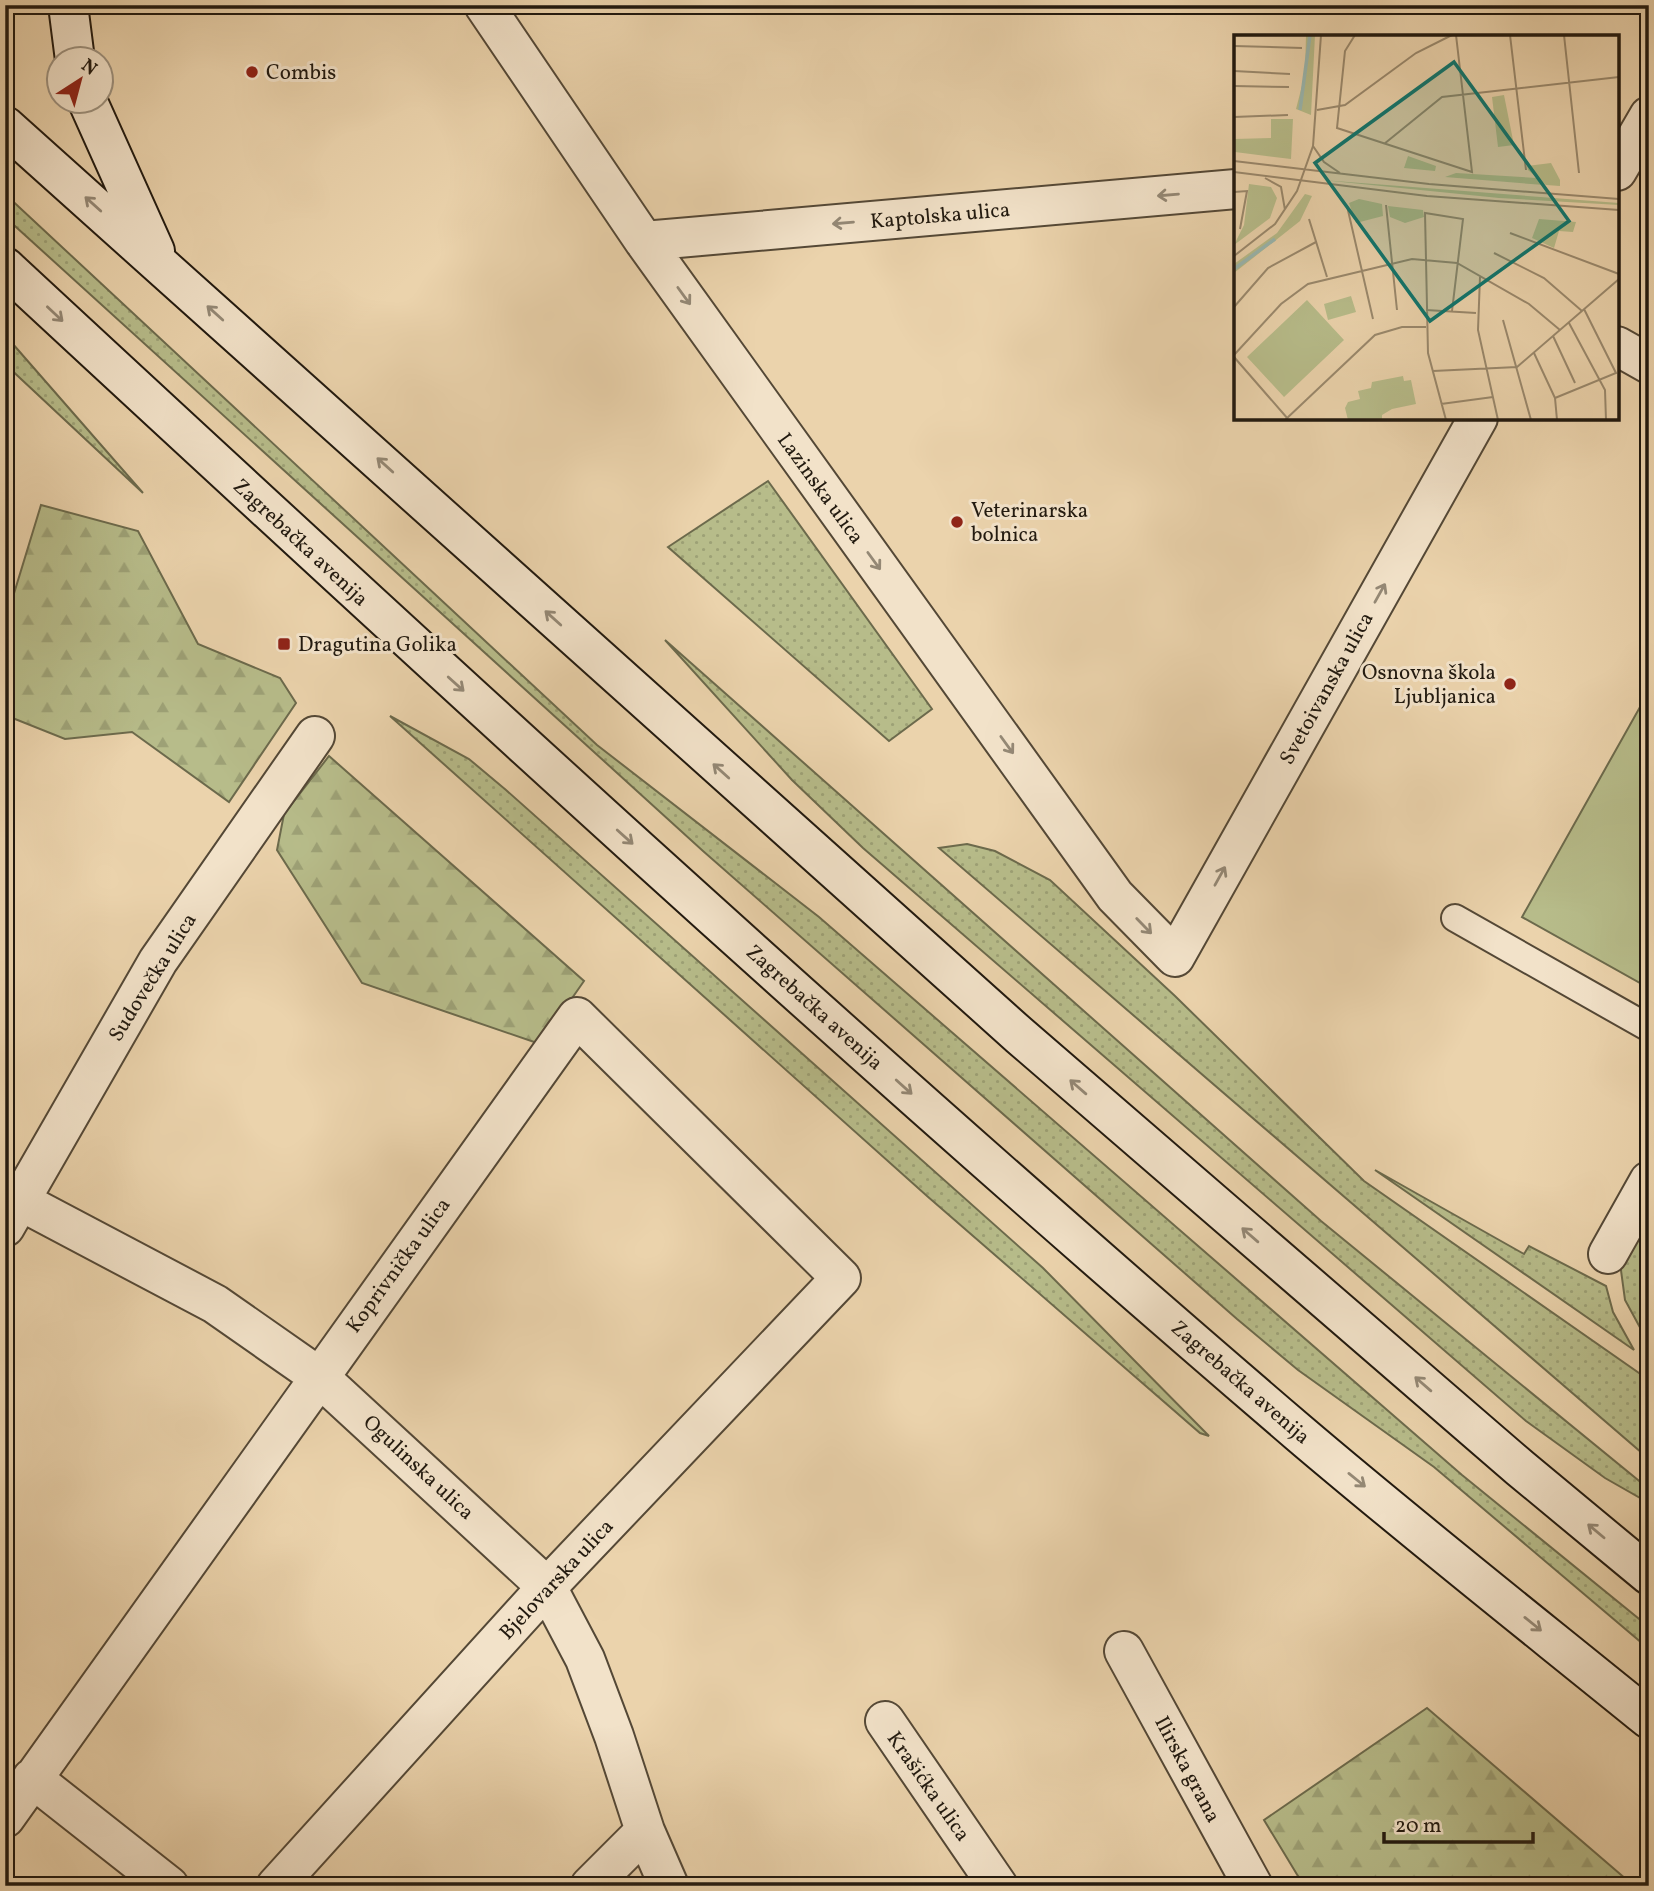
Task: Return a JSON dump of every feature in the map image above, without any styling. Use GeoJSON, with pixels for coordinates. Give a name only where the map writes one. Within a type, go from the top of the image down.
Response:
{"type":"FeatureCollection","features":[{"type":"Feature","properties":{"kind":"street"},"geometry":{"type":"LineString","coordinates":[[68,5],[73,46]]}},
{"type":"Feature","properties":{"kind":"street","name":"Lazinska ulica"},"geometry":{"type":"LineString","coordinates":[[484,5],[644,241],[1115,897],[1175,957]]}},
{"type":"Feature","properties":{"kind":"street"},"geometry":{"type":"LineString","coordinates":[[94,116],[162,266]]}},
{"type":"Feature","properties":{"kind":"street"},"geometry":{"type":"LineString","coordinates":[[1619,168],[1649,116]]}},
{"type":"Feature","properties":{"kind":"street"},"geometry":{"type":"LineString","coordinates":[[5,126],[1020,1037],[1520,1468],[1649,1575]]}},
{"type":"Feature","properties":{"kind":"street","name":"Kaptolska ulica"},"geometry":{"type":"LineString","coordinates":[[644,241],[1234,189]]}},
{"type":"Feature","properties":{"kind":"street","name":"Zagrebačka avenija"},"geometry":{"type":"LineString","coordinates":[[5,267],[669,878],[1069,1233],[1304,1437],[1649,1719]]}},
{"type":"Feature","properties":{"kind":"street"},"geometry":{"type":"LineString","coordinates":[[1619,347],[1649,364]]}},
{"type":"Feature","properties":{"kind":"street","name":"Svetoivanska ulica"},"geometry":{"type":"LineString","coordinates":[[1175,957],[1477,420]]}},
{"type":"Feature","properties":{"kind":"street","name":"Sudovečka ulica"},"geometry":{"type":"LineString","coordinates":[[10,1206],[158,961],[315,736]]}},
{"type":"Feature","properties":{"kind":"street","name":"Koprivnička ulica"},"geometry":{"type":"LineString","coordinates":[[5,1818],[318,1376],[577,1017],[841,1278]]}},
{"type":"Feature","properties":{"kind":"street"},"geometry":{"type":"LineString","coordinates":[[1608,1254],[1649,1181]]}},
{"type":"Feature","properties":{"kind":"street","name":"Ogulinska ulica"},"geometry":{"type":"LineString","coordinates":[[10,1206],[215,1304],[318,1376],[547,1587],[585,1659],[645,1831],[669,1886]]}},
{"type":"Feature","properties":{"kind":"street","name":"Bjelovarska ulica"},"geometry":{"type":"LineString","coordinates":[[275,1886],[547,1587],[841,1278]]}},
{"type":"Feature","properties":{"kind":"street","name":"Ilirska grana"},"geometry":{"type":"LineString","coordinates":[[1124,1651],[1253,1886]]}},
{"type":"Feature","properties":{"kind":"street","name":"Krašićka ulica"},"geometry":{"type":"LineString","coordinates":[[885,1721],[998,1886]]}},
{"type":"Feature","properties":{"kind":"street"},"geometry":{"type":"LineString","coordinates":[[32,1778],[169,1886]]}},
{"type":"Feature","properties":{"kind":"street"},"geometry":{"type":"LineString","coordinates":[[590,1886],[645,1831]]}},
{"type":"Feature","properties":{"kind":"lane"},"geometry":{"type":"LineString","coordinates":[[1455,918],[1649,1028]]}},
{"type":"Feature","properties":{"kind":"green space"},"geometry":{"type":"Polygon","coordinates":[[[5,194],[597,745],[819,917],[1462,1475],[1649,1627],[1649,1649],[1434,1467],[1298,1370],[1237,1319],[703,851],[5,217],[5,194]]]}},
{"type":"Feature","properties":{"kind":"green space"},"geometry":{"type":"Polygon","coordinates":[[[5,335],[143,493],[5,364],[5,335]]]}},
{"type":"Feature","properties":{"kind":"green space"},"geometry":{"type":"Polygon","coordinates":[[[768,481],[932,709],[889,741],[668,547],[768,481]]]}},
{"type":"Feature","properties":{"kind":"green space"},"geometry":{"type":"Polygon","coordinates":[[[41,505],[138,531],[198,644],[280,678],[296,703],[229,802],[132,732],[65,739],[5,715],[5,623],[41,505]]]}},
{"type":"Feature","properties":{"kind":"green space"},"geometry":{"type":"Polygon","coordinates":[[[665,640],[1321,1221],[1649,1489],[1649,1503],[1605,1478],[1526,1421],[863,848],[792,780],[665,640]]]}},
{"type":"Feature","properties":{"kind":"green space"},"geometry":{"type":"Polygon","coordinates":[[[1649,691],[1649,988],[1522,917],[1649,691]]]}},
{"type":"Feature","properties":{"kind":"green space"},"geometry":{"type":"Polygon","coordinates":[[[390,716],[469,759],[506,790],[1043,1268],[1209,1436],[1200,1433],[927,1196],[390,716]]]}},
{"type":"Feature","properties":{"kind":"green space"},"geometry":{"type":"Polygon","coordinates":[[[329,756],[584,981],[540,1044],[362,983],[277,850],[284,814],[329,756]]]}},
{"type":"Feature","properties":{"kind":"green space"},"geometry":{"type":"Polygon","coordinates":[[[967,844],[995,851],[1050,880],[1175,996],[1364,1181],[1649,1380],[1649,1459],[939,848],[967,844]]]}},
{"type":"Feature","properties":{"kind":"green space"},"geometry":{"type":"Polygon","coordinates":[[[1375,1170],[1524,1254],[1529,1246],[1606,1286],[1613,1312],[1634,1350],[1375,1170]]]}},
{"type":"Feature","properties":{"kind":"green space"},"geometry":{"type":"Polygon","coordinates":[[[1638,1230],[1649,1235],[1649,1344],[1625,1300],[1620,1263],[1638,1230]]]}},
{"type":"Feature","properties":{"kind":"green space"},"geometry":{"type":"Polygon","coordinates":[[[1427,1708],[1634,1886],[1304,1886],[1264,1820],[1427,1708]]]}},
{"type":"Feature","properties":{"kind":"place","name":"Combis"},"geometry":{"type":"Point","coordinates":[252,72]}},
{"type":"Feature","properties":{"kind":"place","name":"Veterinarska bolnica"},"geometry":{"type":"Point","coordinates":[957,522]}},
{"type":"Feature","properties":{"kind":"place","name":"Dragutina Golika"},"geometry":{"type":"Point","coordinates":[284,644]}},
{"type":"Feature","properties":{"kind":"place","name":"Osnovna škola Ljubljanica"},"geometry":{"type":"Point","coordinates":[1510,684]}}]}
